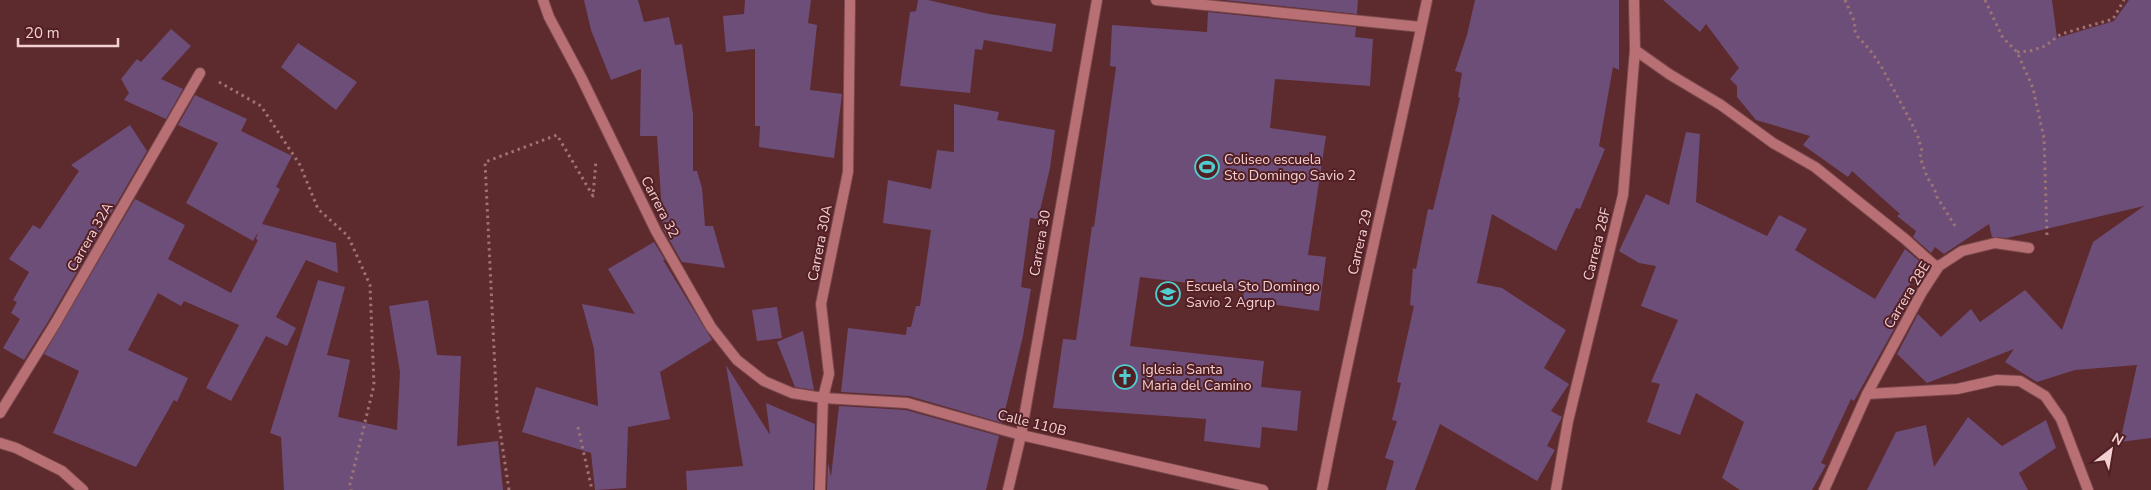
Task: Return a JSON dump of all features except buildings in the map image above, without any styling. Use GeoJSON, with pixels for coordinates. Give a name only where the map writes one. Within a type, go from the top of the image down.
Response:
{"type":"FeatureCollection","features":[{"type":"Feature","properties":{"kind":"street","name":"Carrera 32"},"geometry":{"type":"LineString","coordinates":[[543,0],[549,17],[581,77],[656,230],[711,327],[737,360],[764,381],[792,393]]}},
{"type":"Feature","properties":{"kind":"street","name":"Carrera 30A"},"geometry":{"type":"LineString","coordinates":[[820,490],[823,398],[829,374],[821,304],[848,172],[850,0]]}},
{"type":"Feature","properties":{"kind":"street","name":"Carrera 30"},"geometry":{"type":"LineString","coordinates":[[1008,490],[1021,435],[1097,0]]}},
{"type":"Feature","properties":{"kind":"street"},"geometry":{"type":"LineString","coordinates":[[1156,0],[1421,27]]}},
{"type":"Feature","properties":{"kind":"street","name":"Carrera 29"},"geometry":{"type":"LineString","coordinates":[[1322,490],[1346,366],[1381,215],[1427,0]]}},
{"type":"Feature","properties":{"kind":"street","name":"Carrera 28F"},"geometry":{"type":"LineString","coordinates":[[1556,490],[1568,421],[1623,195],[1635,50],[1634,0]]}},
{"type":"Feature","properties":{"kind":"street"},"geometry":{"type":"LineString","coordinates":[[1635,50],[1721,105],[1773,143],[1815,167],[1934,265],[1939,266]]}},
{"type":"Feature","properties":{"kind":"street","name":"Carrera 32A"},"geometry":{"type":"LineString","coordinates":[[0,413],[55,324],[200,72]]}},
{"type":"Feature","properties":{"kind":"street","name":"Carrera 28E"},"geometry":{"type":"LineString","coordinates":[[1824,490],[1867,394],[1922,292],[1939,266],[1962,251],[1995,243],[2028,248]]}},
{"type":"Feature","properties":{"kind":"street"},"geometry":{"type":"LineString","coordinates":[[1867,394],[1957,389],[1997,380],[2020,381],[2045,396],[2061,419],[2088,490]]}},
{"type":"Feature","properties":{"kind":"street","name":"Calle 110B"},"geometry":{"type":"LineString","coordinates":[[792,393],[823,398],[907,403],[1021,435],[1263,490]]}},
{"type":"Feature","properties":{"kind":"street"},"geometry":{"type":"LineString","coordinates":[[0,443],[16,448],[62,471],[83,490]]}},
{"type":"Feature","properties":{"kind":"path"},"geometry":{"type":"LineString","coordinates":[[1845,0],[1855,23],[1854,29],[1858,37],[1881,66],[1909,118],[1922,151],[1920,157],[1927,177],[1934,188],[1937,198],[1969,249]]}},
{"type":"Feature","properties":{"kind":"path"},"geometry":{"type":"LineString","coordinates":[[1985,0],[2002,38],[2017,52],[2033,88],[2044,138],[2047,235],[2041,246],[2028,248]]}},
{"type":"Feature","properties":{"kind":"path"},"geometry":{"type":"LineString","coordinates":[[2017,52],[2030,52],[2045,46],[2061,34],[2113,19],[2124,0]]}},
{"type":"Feature","properties":{"kind":"path"},"geometry":{"type":"LineString","coordinates":[[200,72],[261,106],[300,165],[318,209],[348,236],[370,285],[374,385],[350,484],[351,490]]}},
{"type":"Feature","properties":{"kind":"path"},"geometry":{"type":"LineString","coordinates":[[509,490],[497,411],[485,162],[557,135],[593,196],[597,157]]}},
{"type":"Feature","properties":{"kind":"path"},"geometry":{"type":"LineString","coordinates":[[578,427],[592,490]]}},
{"type":"Feature","properties":{"kind":"place","name":"Coliseo escuela Sto Domingo Savio 2"},"geometry":{"type":"Point","coordinates":[1207,167]}},
{"type":"Feature","properties":{"kind":"place","name":"Escuela Sto Domingo Savio 2 Agrup"},"geometry":{"type":"Point","coordinates":[1168,294]}},
{"type":"Feature","properties":{"kind":"place","name":"Iglesia Santa Maria del Camino"},"geometry":{"type":"Point","coordinates":[1125,377]}}]}
